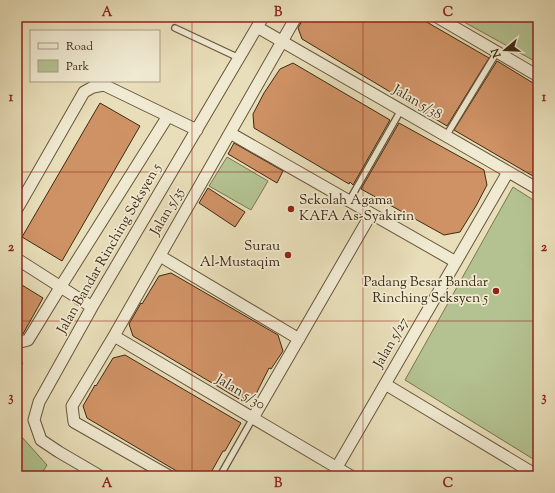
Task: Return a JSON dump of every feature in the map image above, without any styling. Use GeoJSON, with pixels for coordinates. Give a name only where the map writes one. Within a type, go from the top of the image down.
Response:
{"type":"FeatureCollection","features":[{"type":"Feature","properties":{"kind":"street","name":"Jalan Bandar Rinching Seksyen 5"},"geometry":{"type":"LineString","coordinates":[[100,476],[41,440],[34,420],[39,402],[92,306],[263,17]]}},
{"type":"Feature","properties":{"kind":"street","name":"Jalan 5/35"},"geometry":{"type":"LineString","coordinates":[[169,476],[74,422],[72,406],[114,336],[296,17]]}},
{"type":"Feature","properties":{"kind":"street"},"geometry":{"type":"LineString","coordinates":[[437,17],[538,76]]}},
{"type":"Feature","properties":{"kind":"street","name":"Jalan 5/38"},"geometry":{"type":"LineString","coordinates":[[257,27],[538,189]]}},
{"type":"Feature","properties":{"kind":"street"},"geometry":{"type":"LineString","coordinates":[[17,209],[84,92],[93,86],[104,85],[197,130]]}},
{"type":"Feature","properties":{"kind":"street"},"geometry":{"type":"LineString","coordinates":[[17,343],[28,340],[168,116]]}},
{"type":"Feature","properties":{"kind":"street"},"geometry":{"type":"LineString","coordinates":[[230,133],[456,262]]}},
{"type":"Feature","properties":{"kind":"street","name":"Jalan 5/27"},"geometry":{"type":"LineString","coordinates":[[337,467],[508,172]]}},
{"type":"Feature","properties":{"kind":"street"},"geometry":{"type":"LineString","coordinates":[[253,418],[371,214]]}},
{"type":"Feature","properties":{"kind":"street"},"geometry":{"type":"LineString","coordinates":[[160,256],[299,339]]}},
{"type":"Feature","properties":{"kind":"street"},"geometry":{"type":"LineString","coordinates":[[17,259],[92,306]]}},
{"type":"Feature","properties":{"kind":"street","name":"Jalan 5/30"},"geometry":{"type":"LineString","coordinates":[[114,336],[352,476]]}},
{"type":"Feature","properties":{"kind":"street"},"geometry":{"type":"LineString","coordinates":[[386,384],[538,476]]}},
{"type":"Feature","properties":{"kind":"lane"},"geometry":{"type":"LineString","coordinates":[[175,28],[239,58]]}},
{"type":"Feature","properties":{"kind":"lane"},"geometry":{"type":"LineString","coordinates":[[446,137],[497,52]]}},
{"type":"Feature","properties":{"kind":"lane"},"geometry":{"type":"LineString","coordinates":[[349,201],[401,110]]}},
{"type":"Feature","properties":{"kind":"lane"},"geometry":{"type":"LineString","coordinates":[[220,476],[253,418]]}},
{"type":"Feature","properties":{"kind":"green space"},"geometry":{"type":"Polygon","coordinates":[[[455,17],[538,17],[538,63],[455,17]]]}},
{"type":"Feature","properties":{"kind":"green space"},"geometry":{"type":"Polygon","coordinates":[[[227,157],[268,181],[251,210],[209,186],[227,157]]]}},
{"type":"Feature","properties":{"kind":"green space","name":"Padang Besar Bandar Rinching Seksyen 5"},"geometry":{"type":"Polygon","coordinates":[[[513,187],[538,203],[538,462],[405,380],[513,187]]]}},
{"type":"Feature","properties":{"kind":"green space"},"geometry":{"type":"Polygon","coordinates":[[[17,359],[23,363],[18,370],[21,436],[47,465],[40,476],[17,476],[17,359]]]}},
{"type":"Feature","properties":{"kind":"building"},"geometry":{"type":"Polygon","coordinates":[[[304,17],[418,17],[489,58],[447,126],[302,39],[298,28],[304,17]]]}},
{"type":"Feature","properties":{"kind":"building"},"geometry":{"type":"Polygon","coordinates":[[[497,61],[538,86],[538,179],[454,130],[497,61]]]}},
{"type":"Feature","properties":{"kind":"building"},"geometry":{"type":"Polygon","coordinates":[[[293,63],[390,120],[353,185],[254,128],[253,114],[264,93],[280,69],[293,63]]]}},
{"type":"Feature","properties":{"kind":"building"},"geometry":{"type":"Polygon","coordinates":[[[100,103],[140,126],[62,261],[22,237],[100,103]]]}},
{"type":"Feature","properties":{"kind":"building"},"geometry":{"type":"Polygon","coordinates":[[[399,123],[484,170],[487,185],[460,232],[444,235],[361,189],[399,123]]]}},
{"type":"Feature","properties":{"kind":"building"},"geometry":{"type":"Polygon","coordinates":[[[234,143],[283,171],[277,183],[228,154],[234,143]]]}},
{"type":"Feature","properties":{"kind":"building"},"geometry":{"type":"Polygon","coordinates":[[[208,188],[245,212],[235,227],[199,203],[208,188]]]}},
{"type":"Feature","properties":{"kind":"building"},"geometry":{"type":"Polygon","coordinates":[[[171,273],[278,335],[283,351],[271,369],[269,368],[255,396],[239,399],[133,336],[129,324],[141,303],[142,304],[159,276],[171,273]]]}},
{"type":"Feature","properties":{"kind":"building"},"geometry":{"type":"Polygon","coordinates":[[[17,282],[43,298],[23,334],[17,336],[17,282]]]}},
{"type":"Feature","properties":{"kind":"building"},"geometry":{"type":"Polygon","coordinates":[[[125,355],[241,423],[209,476],[185,476],[87,418],[83,406],[95,385],[96,386],[113,358],[125,355]]]}},
{"type":"Feature","properties":{"kind":"place","name":"Sekolah Agama KAFA As-Syakirin"},"geometry":{"type":"Point","coordinates":[291,209]}},
{"type":"Feature","properties":{"kind":"place","name":"Surau Al-Mustaqim"},"geometry":{"type":"Point","coordinates":[288,255]}},
{"type":"Feature","properties":{"kind":"place","name":"Padang Besar Bandar Rinching Seksyen 5"},"geometry":{"type":"Point","coordinates":[496,291]}}]}
